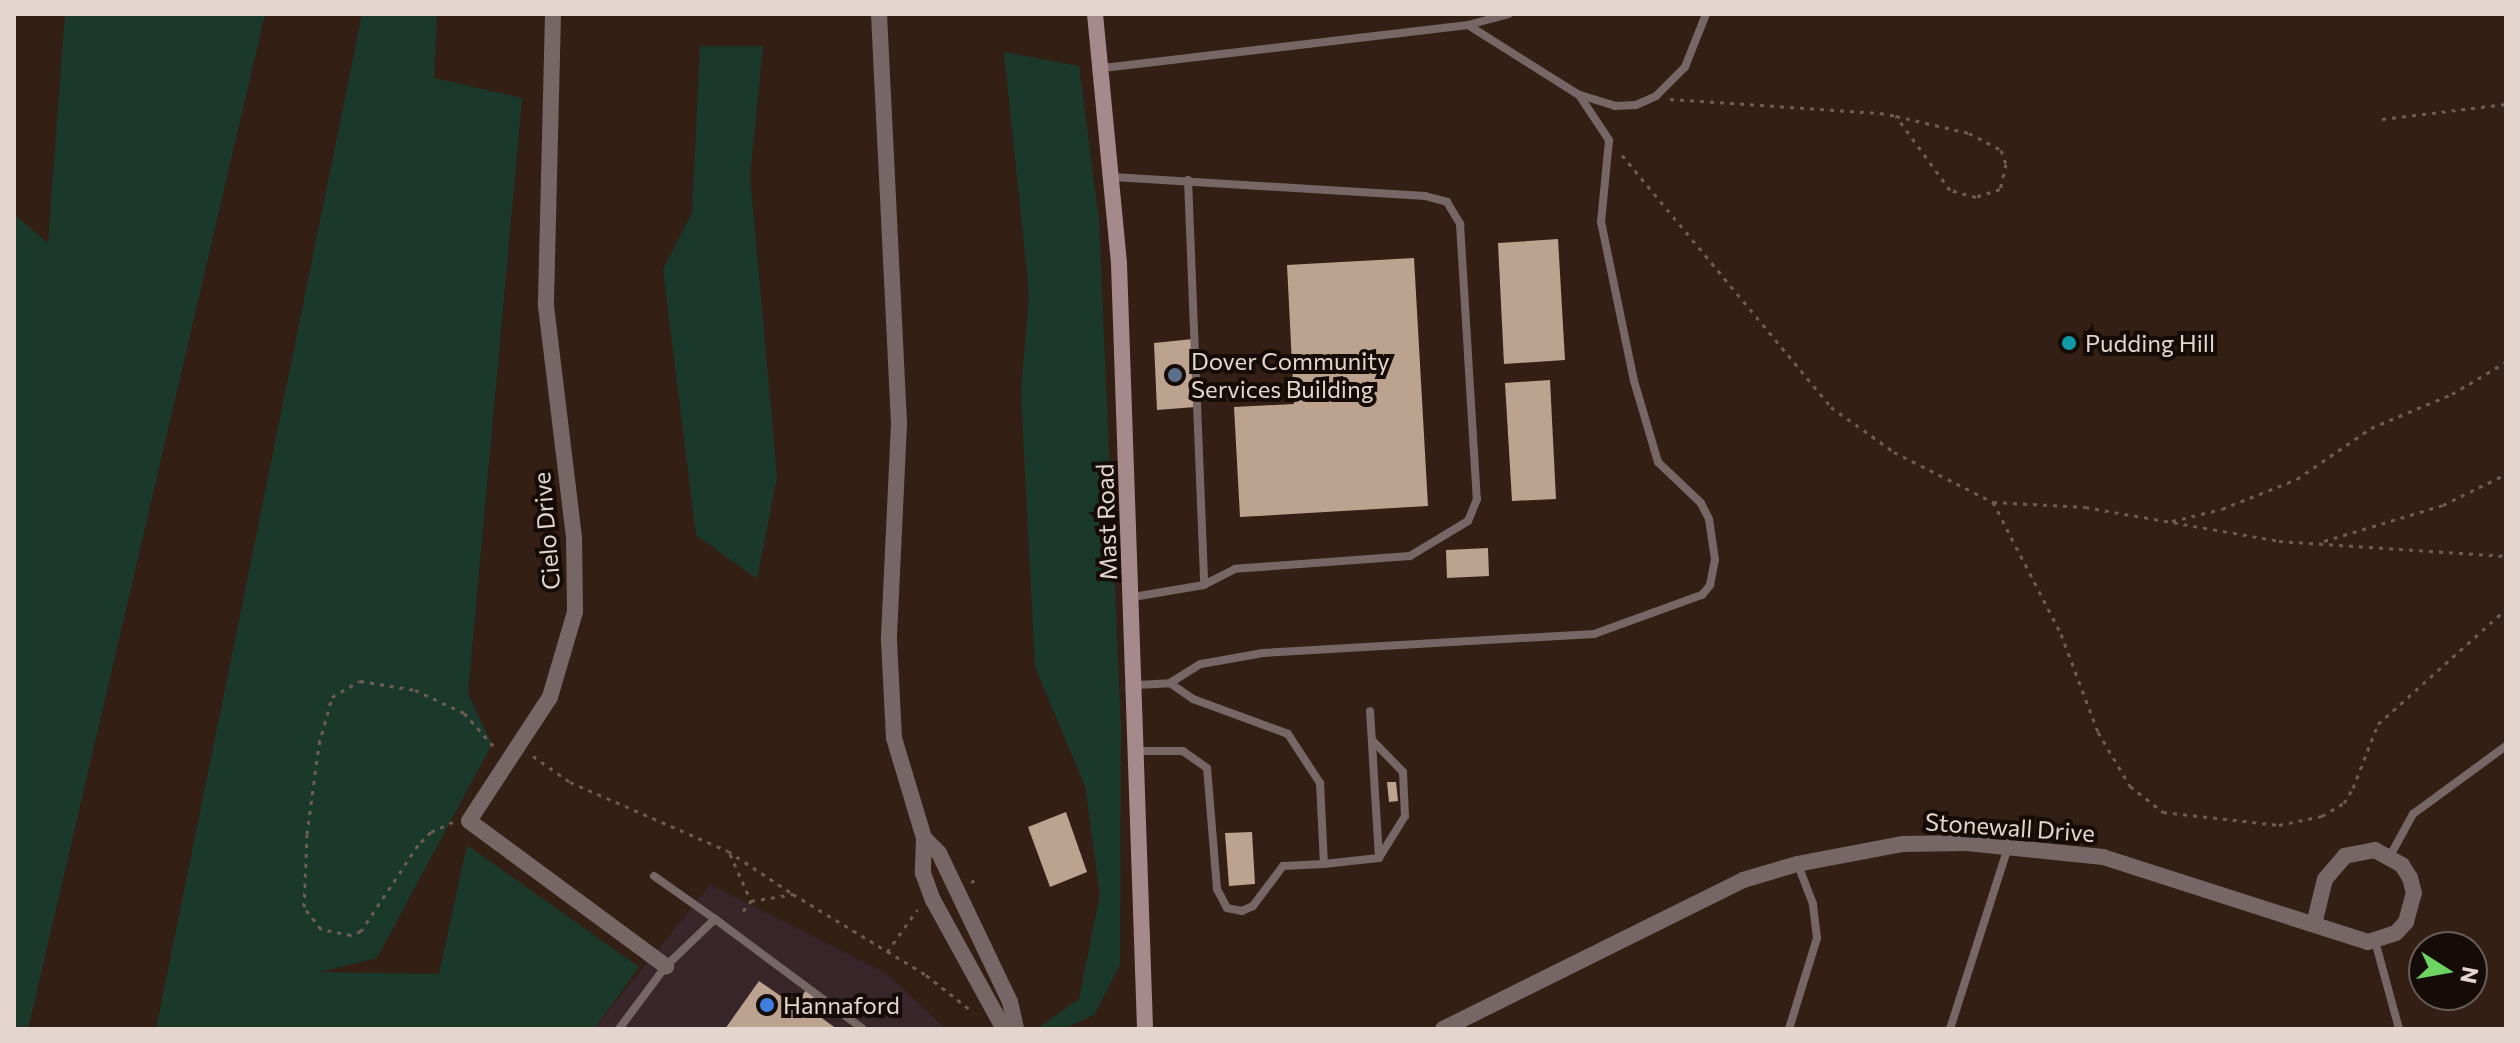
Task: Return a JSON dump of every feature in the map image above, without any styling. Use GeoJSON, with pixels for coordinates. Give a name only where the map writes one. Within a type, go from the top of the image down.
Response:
{"type":"FeatureCollection","features":[{"type":"Feature","properties":{"kind":"street","name":"Cielo Drive"},"geometry":{"type":"LineString","coordinates":[[553,14],[546,306],[574,538],[575,612],[550,697],[469,821],[666,966]]}},
{"type":"Feature","properties":{"kind":"street"},"geometry":{"type":"LineString","coordinates":[[879,14],[899,424],[891,707],[899,766],[924,838],[923,873],[933,900],[1004,1029]]}},
{"type":"Feature","properties":{"kind":"street","name":"Mast Road"},"geometry":{"type":"LineString","coordinates":[[1095,14],[1113,177],[1137,685],[1145,1029]]}},
{"type":"Feature","properties":{"kind":"street"},"geometry":{"type":"LineString","coordinates":[[924,838],[939,853],[1010,1002],[1016,1029]]}},
{"type":"Feature","properties":{"kind":"street","name":"Stonewall Drive"},"geometry":{"type":"LineString","coordinates":[[1443,1029],[1697,899],[1797,864],[1903,844],[2008,846],[2103,857],[2314,924],[2353,940],[2375,941]]}},
{"type":"Feature","properties":{"kind":"street"},"geometry":{"type":"LineString","coordinates":[[2314,924],[2333,866],[2360,851],[2390,856],[2410,878],[2412,909],[2396,933],[2375,941]]}},
{"type":"Feature","properties":{"kind":"lane"},"geometry":{"type":"LineString","coordinates":[[1103,68],[1468,25],[1509,14]]}},
{"type":"Feature","properties":{"kind":"lane"},"geometry":{"type":"LineString","coordinates":[[1468,25],[1579,95],[1615,106],[1636,105],[1656,96],[1685,67],[1706,14]]}},
{"type":"Feature","properties":{"kind":"lane"},"geometry":{"type":"LineString","coordinates":[[1137,685],[1170,683],[1201,664],[1263,653],[1432,639],[1483,642],[1581,636],[1702,595],[1710,585],[1715,560],[1709,519],[1701,503],[1669,476],[1651,443],[1601,222],[1609,140],[1579,95]]}},
{"type":"Feature","properties":{"kind":"lane"},"geometry":{"type":"LineString","coordinates":[[1113,177],[1425,196],[1447,202],[1460,224],[1477,499],[1468,521],[1410,556],[1235,569],[1204,585],[1133,597]]}},
{"type":"Feature","properties":{"kind":"lane"},"geometry":{"type":"LineString","coordinates":[[1188,180],[1204,585]]}},
{"type":"Feature","properties":{"kind":"lane"},"geometry":{"type":"LineString","coordinates":[[1170,683],[1193,699],[1288,734],[1320,783],[1324,864]]}},
{"type":"Feature","properties":{"kind":"lane"},"geometry":{"type":"LineString","coordinates":[[1370,711],[1379,858]]}},
{"type":"Feature","properties":{"kind":"lane"},"geometry":{"type":"LineString","coordinates":[[1372,740],[1403,772],[1405,816],[1379,858]]}},
{"type":"Feature","properties":{"kind":"lane"},"geometry":{"type":"LineString","coordinates":[[2390,856],[2413,814],[2506,746]]}},
{"type":"Feature","properties":{"kind":"lane"},"geometry":{"type":"LineString","coordinates":[[1139,751],[1183,751],[1207,768],[1217,889],[1227,908],[1242,911],[1253,906],[1283,866],[1379,858]]}},
{"type":"Feature","properties":{"kind":"lane"},"geometry":{"type":"LineString","coordinates":[[1950,1029],[2004,873],[2008,846]]}},
{"type":"Feature","properties":{"kind":"lane"},"geometry":{"type":"LineString","coordinates":[[1789,1029],[1817,938],[1813,904],[1797,864]]}},
{"type":"Feature","properties":{"kind":"lane"},"geometry":{"type":"LineString","coordinates":[[654,876],[863,1029]]}},
{"type":"Feature","properties":{"kind":"lane"},"geometry":{"type":"LineString","coordinates":[[619,1029],[666,966],[715,919]]}},
{"type":"Feature","properties":{"kind":"lane"},"geometry":{"type":"LineString","coordinates":[[2375,941],[2399,1029]]}},
{"type":"Feature","properties":{"kind":"path"},"geometry":{"type":"LineString","coordinates":[[1656,96],[1689,103],[1896,116],[1990,141],[2006,164],[2000,189],[1976,197],[1950,190],[1896,116]]}},
{"type":"Feature","properties":{"kind":"path"},"geometry":{"type":"LineString","coordinates":[[2382,119],[2506,104]]}},
{"type":"Feature","properties":{"kind":"path"},"geometry":{"type":"LineString","coordinates":[[1609,140],[1831,407],[1894,452],[1993,502],[2085,507],[2321,543],[2506,556]]}},
{"type":"Feature","properties":{"kind":"path"},"geometry":{"type":"LineString","coordinates":[[2168,522],[2222,509],[2297,479],[2371,428],[2452,394],[2506,362]]}},
{"type":"Feature","properties":{"kind":"path"},"geometry":{"type":"LineString","coordinates":[[2321,543],[2443,505],[2506,474]]}},
{"type":"Feature","properties":{"kind":"path"},"geometry":{"type":"LineString","coordinates":[[1993,502],[2061,634],[2098,732],[2130,786],[2163,812],[2279,825],[2300,823],[2333,809],[2353,788],[2378,724],[2506,609]]}},
{"type":"Feature","properties":{"kind":"path"},"geometry":{"type":"LineString","coordinates":[[457,820],[431,832],[418,845],[361,931],[351,935],[321,929],[304,907],[307,834],[319,744],[332,697],[360,681],[415,690],[464,713],[502,755]]}},
{"type":"Feature","properties":{"kind":"path"},"geometry":{"type":"LineString","coordinates":[[532,755],[570,782],[728,851],[887,952],[977,1015]]}},
{"type":"Feature","properties":{"kind":"path"},"geometry":{"type":"LineString","coordinates":[[728,851],[751,901]]}},
{"type":"Feature","properties":{"kind":"path"},"geometry":{"type":"LineString","coordinates":[[743,911],[751,901],[793,894]]}},
{"type":"Feature","properties":{"kind":"path"},"geometry":{"type":"LineString","coordinates":[[887,952],[909,919],[928,903]]}},
{"type":"Feature","properties":{"kind":"shaded area"},"geometry":{"type":"Polygon","coordinates":[[[710,885],[887,974],[946,1029],[594,1029],[710,885]]]}},
{"type":"Feature","properties":{"kind":"green space"},"geometry":{"type":"Polygon","coordinates":[[[65,14],[265,14],[28,1029],[14,1029],[14,214],[48,243],[65,14]]]}},
{"type":"Feature","properties":{"kind":"green space"},"geometry":{"type":"Polygon","coordinates":[[[362,14],[437,14],[434,78],[522,98],[468,694],[492,744],[377,958],[319,972],[439,974],[467,845],[639,967],[594,1029],[156,1029],[362,14]]]}},
{"type":"Feature","properties":{"kind":"green space"},"geometry":{"type":"Polygon","coordinates":[[[700,46],[763,46],[750,176],[777,477],[757,579],[696,535],[663,269],[692,213],[700,46]]]}},
{"type":"Feature","properties":{"kind":"green space"},"geometry":{"type":"Polygon","coordinates":[[[1004,52],[1079,66],[1099,220],[1121,728],[1120,965],[1094,1015],[1063,1029],[1038,1028],[1079,999],[1100,894],[1085,786],[1035,667],[1021,393],[1029,293],[1004,52]]]}},
{"type":"Feature","properties":{"kind":"building"},"geometry":{"type":"Polygon","coordinates":[[[1558,239],[1565,360],[1504,364],[1498,243],[1558,239]]]}},
{"type":"Feature","properties":{"kind":"building"},"geometry":{"type":"Polygon","coordinates":[[[1414,258],[1428,506],[1240,517],[1234,407],[1294,404],[1287,265],[1414,258]]]}},
{"type":"Feature","properties":{"kind":"building","name":"Dover Community Services Building"},"geometry":{"type":"Polygon","coordinates":[[[1193,339],[1195,407],[1157,410],[1154,343],[1193,339]]]}},
{"type":"Feature","properties":{"kind":"building"},"geometry":{"type":"Polygon","coordinates":[[[1550,380],[1556,499],[1512,501],[1505,383],[1550,380]]]}},
{"type":"Feature","properties":{"kind":"building"},"geometry":{"type":"Polygon","coordinates":[[[1488,548],[1489,576],[1447,578],[1446,550],[1488,548]]]}},
{"type":"Feature","properties":{"kind":"building"},"geometry":{"type":"Polygon","coordinates":[[[1387,782],[1396,782],[1398,801],[1389,802],[1387,782]]]}},
{"type":"Feature","properties":{"kind":"building"},"geometry":{"type":"Polygon","coordinates":[[[1066,812],[1087,872],[1050,887],[1028,827],[1066,812]]]}},
{"type":"Feature","properties":{"kind":"building"},"geometry":{"type":"Polygon","coordinates":[[[1252,832],[1255,884],[1229,886],[1225,833],[1252,832]]]}},
{"type":"Feature","properties":{"kind":"building","name":"Hannaford"},"geometry":{"type":"Polygon","coordinates":[[[759,981],[795,1006],[806,990],[827,1004],[819,1016],[837,1029],[725,1029],[759,981]]]}},
{"type":"Feature","properties":{"kind":"place","name":"Pudding Hill"},"geometry":{"type":"Point","coordinates":[2069,343]}},
{"type":"Feature","properties":{"kind":"place","name":"Dover Community Services Building"},"geometry":{"type":"Point","coordinates":[1175,375]}},
{"type":"Feature","properties":{"kind":"place","name":"Hannaford"},"geometry":{"type":"Point","coordinates":[767,1005]}}]}
